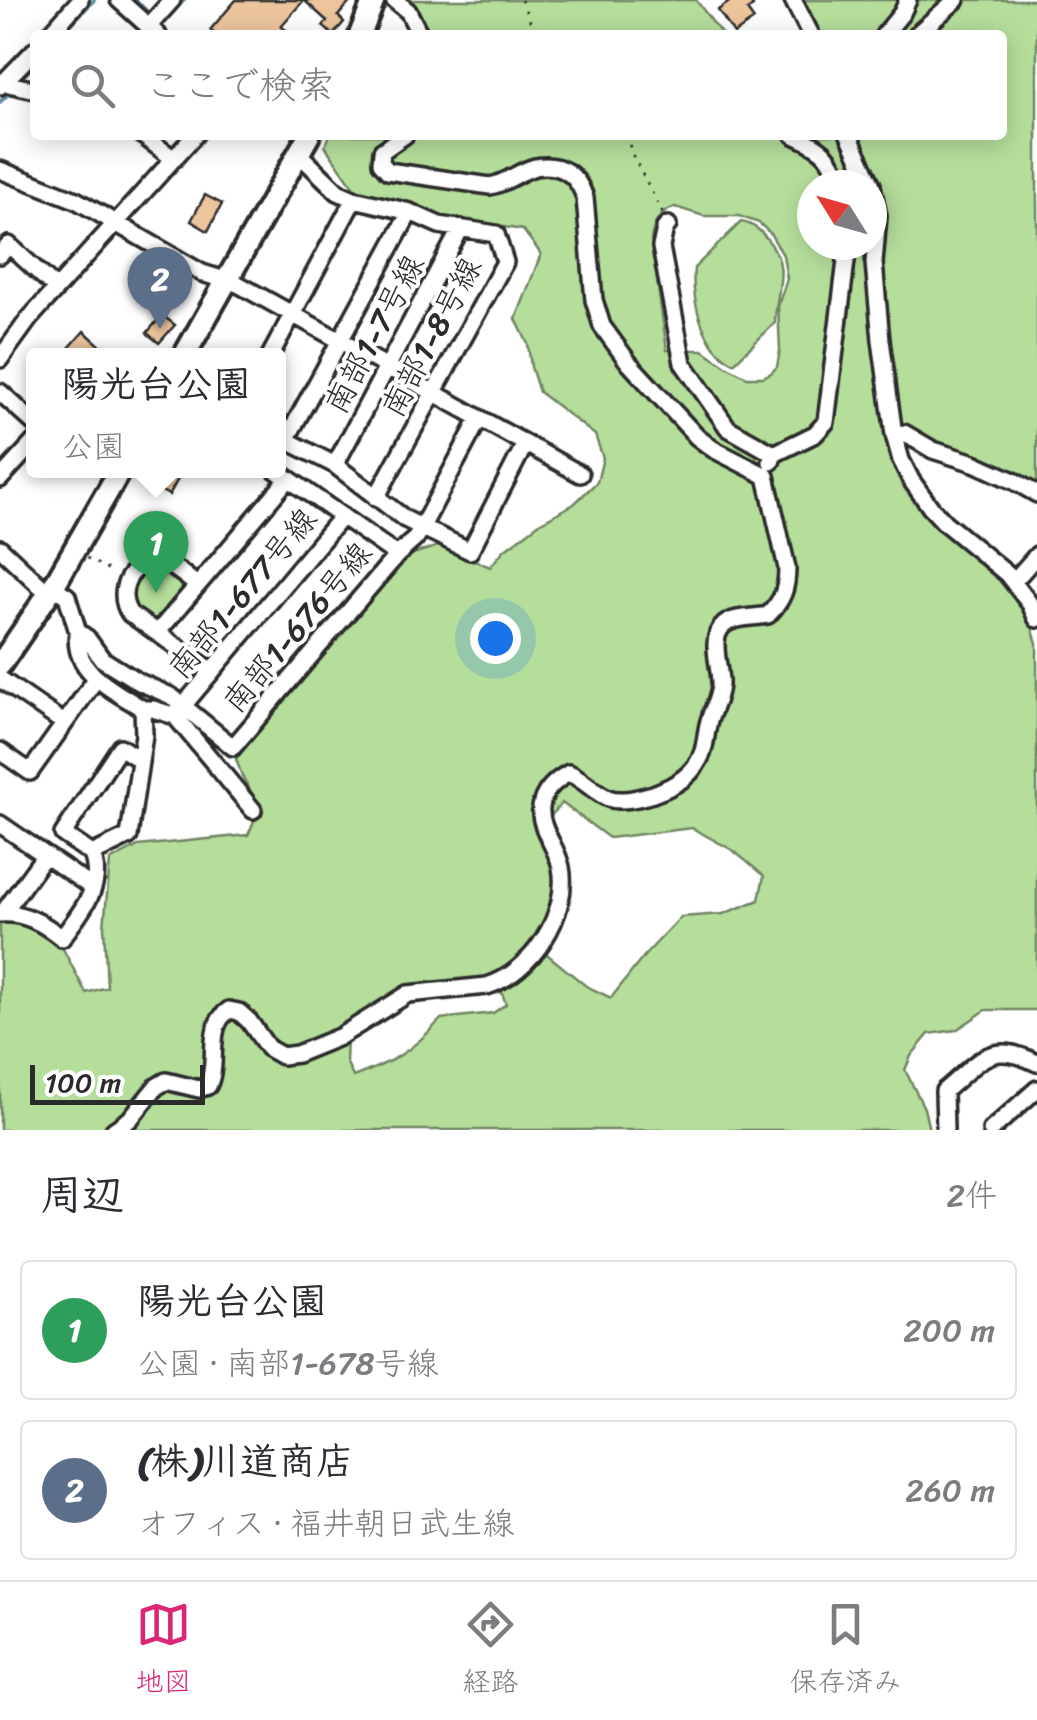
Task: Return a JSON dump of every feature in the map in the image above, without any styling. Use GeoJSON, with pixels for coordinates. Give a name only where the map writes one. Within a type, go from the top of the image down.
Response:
{"type":"FeatureCollection","features":[{"type":"Feature","properties":{"kind":"main road"},"geometry":{"type":"LineString","coordinates":[[362,30],[374,0]]}},
{"type":"Feature","properties":{"kind":"main road"},"geometry":{"type":"LineString","coordinates":[[188,348],[304,144]]}},
{"type":"Feature","properties":{"kind":"main road"},"geometry":{"type":"LineString","coordinates":[[0,665],[51,591],[115,478]]}},
{"type":"Feature","properties":{"kind":"street"},"geometry":{"type":"LineString","coordinates":[[53,30],[80,0]]}},
{"type":"Feature","properties":{"kind":"street"},"geometry":{"type":"LineString","coordinates":[[119,0],[152,30]]}},
{"type":"Feature","properties":{"kind":"street"},"geometry":{"type":"LineString","coordinates":[[154,30],[172,0]]}},
{"type":"Feature","properties":{"kind":"street"},"geometry":{"type":"LineString","coordinates":[[394,0],[408,12],[417,30]]}},
{"type":"Feature","properties":{"kind":"street"},"geometry":{"type":"LineString","coordinates":[[793,0],[808,30]]}},
{"type":"Feature","properties":{"kind":"street"},"geometry":{"type":"LineString","coordinates":[[887,30],[908,0]]}},
{"type":"Feature","properties":{"kind":"street"},"geometry":{"type":"LineString","coordinates":[[922,30],[956,0]]}},
{"type":"Feature","properties":{"kind":"street"},"geometry":{"type":"LineString","coordinates":[[1,84],[30,55]]}},
{"type":"Feature","properties":{"kind":"street"},"geometry":{"type":"LineString","coordinates":[[1,84],[30,89]]}},
{"type":"Feature","properties":{"kind":"street"},"geometry":{"type":"LineString","coordinates":[[149,140],[174,159]]}},
{"type":"Feature","properties":{"kind":"street"},"geometry":{"type":"LineString","coordinates":[[0,358],[56,288],[191,140]]}},
{"type":"Feature","properties":{"kind":"street"},"geometry":{"type":"LineString","coordinates":[[398,140],[382,151],[381,164],[388,171],[490,186],[535,167],[550,166],[570,172],[581,184],[585,198],[594,300],[602,326],[629,363],[697,437],[766,476]]}},
{"type":"Feature","properties":{"kind":"street"},"geometry":{"type":"LineString","coordinates":[[804,140],[832,159],[836,170]]}},
{"type":"Feature","properties":{"kind":"street"},"geometry":{"type":"LineString","coordinates":[[851,140],[865,170]]}},
{"type":"Feature","properties":{"kind":"street","name":"南部1-8号線"},"geometry":{"type":"LineString","coordinates":[[304,144],[338,192],[410,212],[440,225],[496,234],[505,262],[376,498]]}},
{"type":"Feature","properties":{"kind":"street"},"geometry":{"type":"LineString","coordinates":[[0,170],[76,200],[202,273],[238,284],[580,474]]}},
{"type":"Feature","properties":{"kind":"street"},"geometry":{"type":"LineString","coordinates":[[274,348],[354,198]]}},
{"type":"Feature","properties":{"kind":"street"},"geometry":{"type":"LineString","coordinates":[[410,212],[286,440],[335,464],[388,508],[470,551],[525,444]]}},
{"type":"Feature","properties":{"kind":"street"},"geometry":{"type":"LineString","coordinates":[[668,224],[661,247],[683,363],[728,428],[774,454]]}},
{"type":"Feature","properties":{"kind":"street","name":"南部1-7号線"},"geometry":{"type":"LineString","coordinates":[[335,464],[461,228]]}},
{"type":"Feature","properties":{"kind":"street"},"geometry":{"type":"LineString","coordinates":[[0,254],[8,245],[56,288]]}},
{"type":"Feature","properties":{"kind":"street"},"geometry":{"type":"LineString","coordinates":[[114,1130],[130,1120],[156,1087],[166,1081],[199,1089],[208,1086],[214,1076],[214,1034],[220,1016],[229,1010],[239,1012],[268,1048],[282,1056],[339,1037],[408,994],[487,986],[506,978],[544,938],[560,902],[561,867],[542,820],[541,804],[556,780],[569,772],[605,797],[619,801],[667,789],[688,776],[704,748],[717,701],[718,632],[734,620],[768,615],[782,598],[787,584],[787,568],[766,476],[774,454],[815,434],[826,422],[846,260]]}},
{"type":"Feature","properties":{"kind":"street"},"geometry":{"type":"LineString","coordinates":[[874,260],[894,435],[912,480],[931,508],[1014,581],[1037,619]]}},
{"type":"Feature","properties":{"kind":"street"},"geometry":{"type":"LineString","coordinates":[[0,392],[26,416]]}},
{"type":"Feature","properties":{"kind":"street"},"geometry":{"type":"LineString","coordinates":[[398,554],[416,538],[479,419]]}},
{"type":"Feature","properties":{"kind":"street"},"geometry":{"type":"LineString","coordinates":[[894,435],[904,432],[933,450],[974,463],[1037,494]]}},
{"type":"Feature","properties":{"kind":"street"},"geometry":{"type":"LineString","coordinates":[[0,480],[26,451]]}},
{"type":"Feature","properties":{"kind":"street","name":"南部1-676号線"},"geometry":{"type":"LineString","coordinates":[[0,548],[51,591],[68,596],[78,632],[102,660],[170,696],[233,748],[398,554],[286,477]]}},
{"type":"Feature","properties":{"kind":"street"},"geometry":{"type":"LineString","coordinates":[[157,633],[279,478]]}},
{"type":"Feature","properties":{"kind":"street","name":"南部1-677号線"},"geometry":{"type":"LineString","coordinates":[[183,706],[342,516]]}},
{"type":"Feature","properties":{"kind":"street"},"geometry":{"type":"LineString","coordinates":[[1014,581],[1037,555]]}},
{"type":"Feature","properties":{"kind":"street"},"geometry":{"type":"LineString","coordinates":[[197,585],[174,568],[155,562],[119,577],[130,614],[212,671]]}},
{"type":"Feature","properties":{"kind":"street"},"geometry":{"type":"LineString","coordinates":[[78,632],[76,645],[83,663],[96,679],[144,708],[175,716],[253,810]]}},
{"type":"Feature","properties":{"kind":"street"},"geometry":{"type":"LineString","coordinates":[[0,679],[64,724]]}},
{"type":"Feature","properties":{"kind":"street"},"geometry":{"type":"LineString","coordinates":[[0,751],[30,772],[96,679]]}},
{"type":"Feature","properties":{"kind":"street"},"geometry":{"type":"LineString","coordinates":[[92,854],[129,836],[144,735],[144,708]]}},
{"type":"Feature","properties":{"kind":"street"},"geometry":{"type":"LineString","coordinates":[[2,914],[41,922],[62,938],[94,892],[96,862],[92,854],[62,834],[120,747],[140,760]]}},
{"type":"Feature","properties":{"kind":"street"},"geometry":{"type":"LineString","coordinates":[[0,824],[93,888]]}},
{"type":"Feature","properties":{"kind":"street"},"geometry":{"type":"LineString","coordinates":[[2,914],[45,855]]}},
{"type":"Feature","properties":{"kind":"street"},"geometry":{"type":"LineString","coordinates":[[945,1130],[944,1091],[988,1054],[1017,1053],[1037,1062]]}},
{"type":"Feature","properties":{"kind":"street"},"geometry":{"type":"LineString","coordinates":[[991,1130],[1037,1089]]}},
{"type":"Feature","properties":{"kind":"path"},"geometry":{"type":"LineString","coordinates":[[520,0],[537,30]]}},
{"type":"Feature","properties":{"kind":"path"},"geometry":{"type":"LineString","coordinates":[[628,140],[668,224]]}},
{"type":"Feature","properties":{"kind":"path"},"geometry":{"type":"LineString","coordinates":[[84,556],[119,577]]}},
{"type":"Feature","properties":{"kind":"green space"},"geometry":{"type":"Polygon","coordinates":[[[404,0],[696,0],[718,30],[427,30],[404,0]]]}},
{"type":"Feature","properties":{"kind":"green space"},"geometry":{"type":"Polygon","coordinates":[[[801,0],[902,0],[877,30],[816,30],[801,0]]]}},
{"type":"Feature","properties":{"kind":"green space"},"geometry":{"type":"Polygon","coordinates":[[[911,0],[1037,0],[1037,487],[917,433],[901,422],[885,425],[893,458],[915,501],[1017,600],[1037,643],[1037,1010],[986,1010],[956,1030],[929,1034],[905,1070],[924,1108],[929,1130],[0,1130],[0,921],[15,919],[51,936],[62,947],[86,993],[107,987],[104,927],[110,861],[138,846],[248,835],[260,807],[236,759],[407,556],[441,545],[490,567],[504,550],[541,522],[574,504],[597,482],[603,458],[595,435],[539,392],[528,344],[516,319],[541,254],[523,230],[441,217],[410,203],[355,189],[325,146],[328,140],[1007,140],[1007,30],[890,30],[911,0]],[[675,207],[665,212],[653,229],[651,240],[667,350],[703,350],[747,377],[763,377],[777,367],[780,350],[778,305],[787,279],[783,255],[759,223],[739,216],[704,216],[675,207]],[[562,803],[548,819],[569,906],[543,951],[586,986],[611,998],[681,917],[723,914],[759,900],[764,876],[734,851],[692,828],[609,838],[562,803]],[[500,988],[418,997],[347,1039],[346,1061],[353,1077],[402,1054],[441,1019],[493,1013],[506,1004],[500,988]]]}},
{"type":"Feature","properties":{"kind":"green space"},"geometry":{"type":"Polygon","coordinates":[[[741,222],[759,230],[767,239],[781,270],[775,323],[734,363],[714,346],[701,322],[694,268],[741,222]]]}},
{"type":"Feature","properties":{"kind":"green space"},"geometry":{"type":"Polygon","coordinates":[[[165,568],[187,583],[187,589],[157,624],[133,611],[129,589],[140,572],[165,568]]]}},
{"type":"Feature","properties":{"kind":"building"},"geometry":{"type":"Polygon","coordinates":[[[236,0],[304,0],[281,26],[286,30],[210,30],[236,0]]]}},
{"type":"Feature","properties":{"kind":"building"},"geometry":{"type":"Polygon","coordinates":[[[304,0],[352,0],[338,16],[344,22],[337,30],[327,30],[323,26],[327,21],[304,0]]]}},
{"type":"Feature","properties":{"kind":"building"},"geometry":{"type":"Polygon","coordinates":[[[732,0],[749,0],[753,6],[747,10],[754,20],[740,30],[731,30],[718,10],[732,0]]]}},
{"type":"Feature","properties":{"kind":"building"},"geometry":{"type":"Polygon","coordinates":[[[205,195],[222,204],[208,231],[191,221],[205,195]]]}},
{"type":"Feature","properties":{"kind":"building"},"geometry":{"type":"Polygon","coordinates":[[[162,315],[175,325],[159,343],[147,333],[162,315]]]}},
{"type":"Feature","properties":{"kind":"building"},"geometry":{"type":"Polygon","coordinates":[[[84,331],[103,348],[69,348],[84,331]]]}},
{"type":"Feature","properties":{"kind":"building"},"geometry":{"type":"Polygon","coordinates":[[[138,478],[176,478],[169,495],[138,478]]]}},
{"type":"Feature","properties":{"kind":"waterway"},"geometry":{"type":"LineString","coordinates":[[66,30],[94,0]]}},
{"type":"Feature","properties":{"kind":"waterway"},"geometry":{"type":"LineString","coordinates":[[135,0],[150,14]]}},
{"type":"Feature","properties":{"kind":"waterway"},"geometry":{"type":"LineString","coordinates":[[160,23],[184,0]]}},
{"type":"Feature","properties":{"kind":"waterway"},"geometry":{"type":"LineString","coordinates":[[21,79],[30,69]]}},
{"type":"Feature","properties":{"kind":"waterway"},"geometry":{"type":"LineString","coordinates":[[0,102],[9,93]]}},
{"type":"Feature","properties":{"kind":"place","name":"(株)川道商店"},"geometry":{"type":"Point","coordinates":[160,329]}},
{"type":"Feature","properties":{"kind":"place","name":"陽光台公園"},"geometry":{"type":"Point","coordinates":[156,593]}}]}
